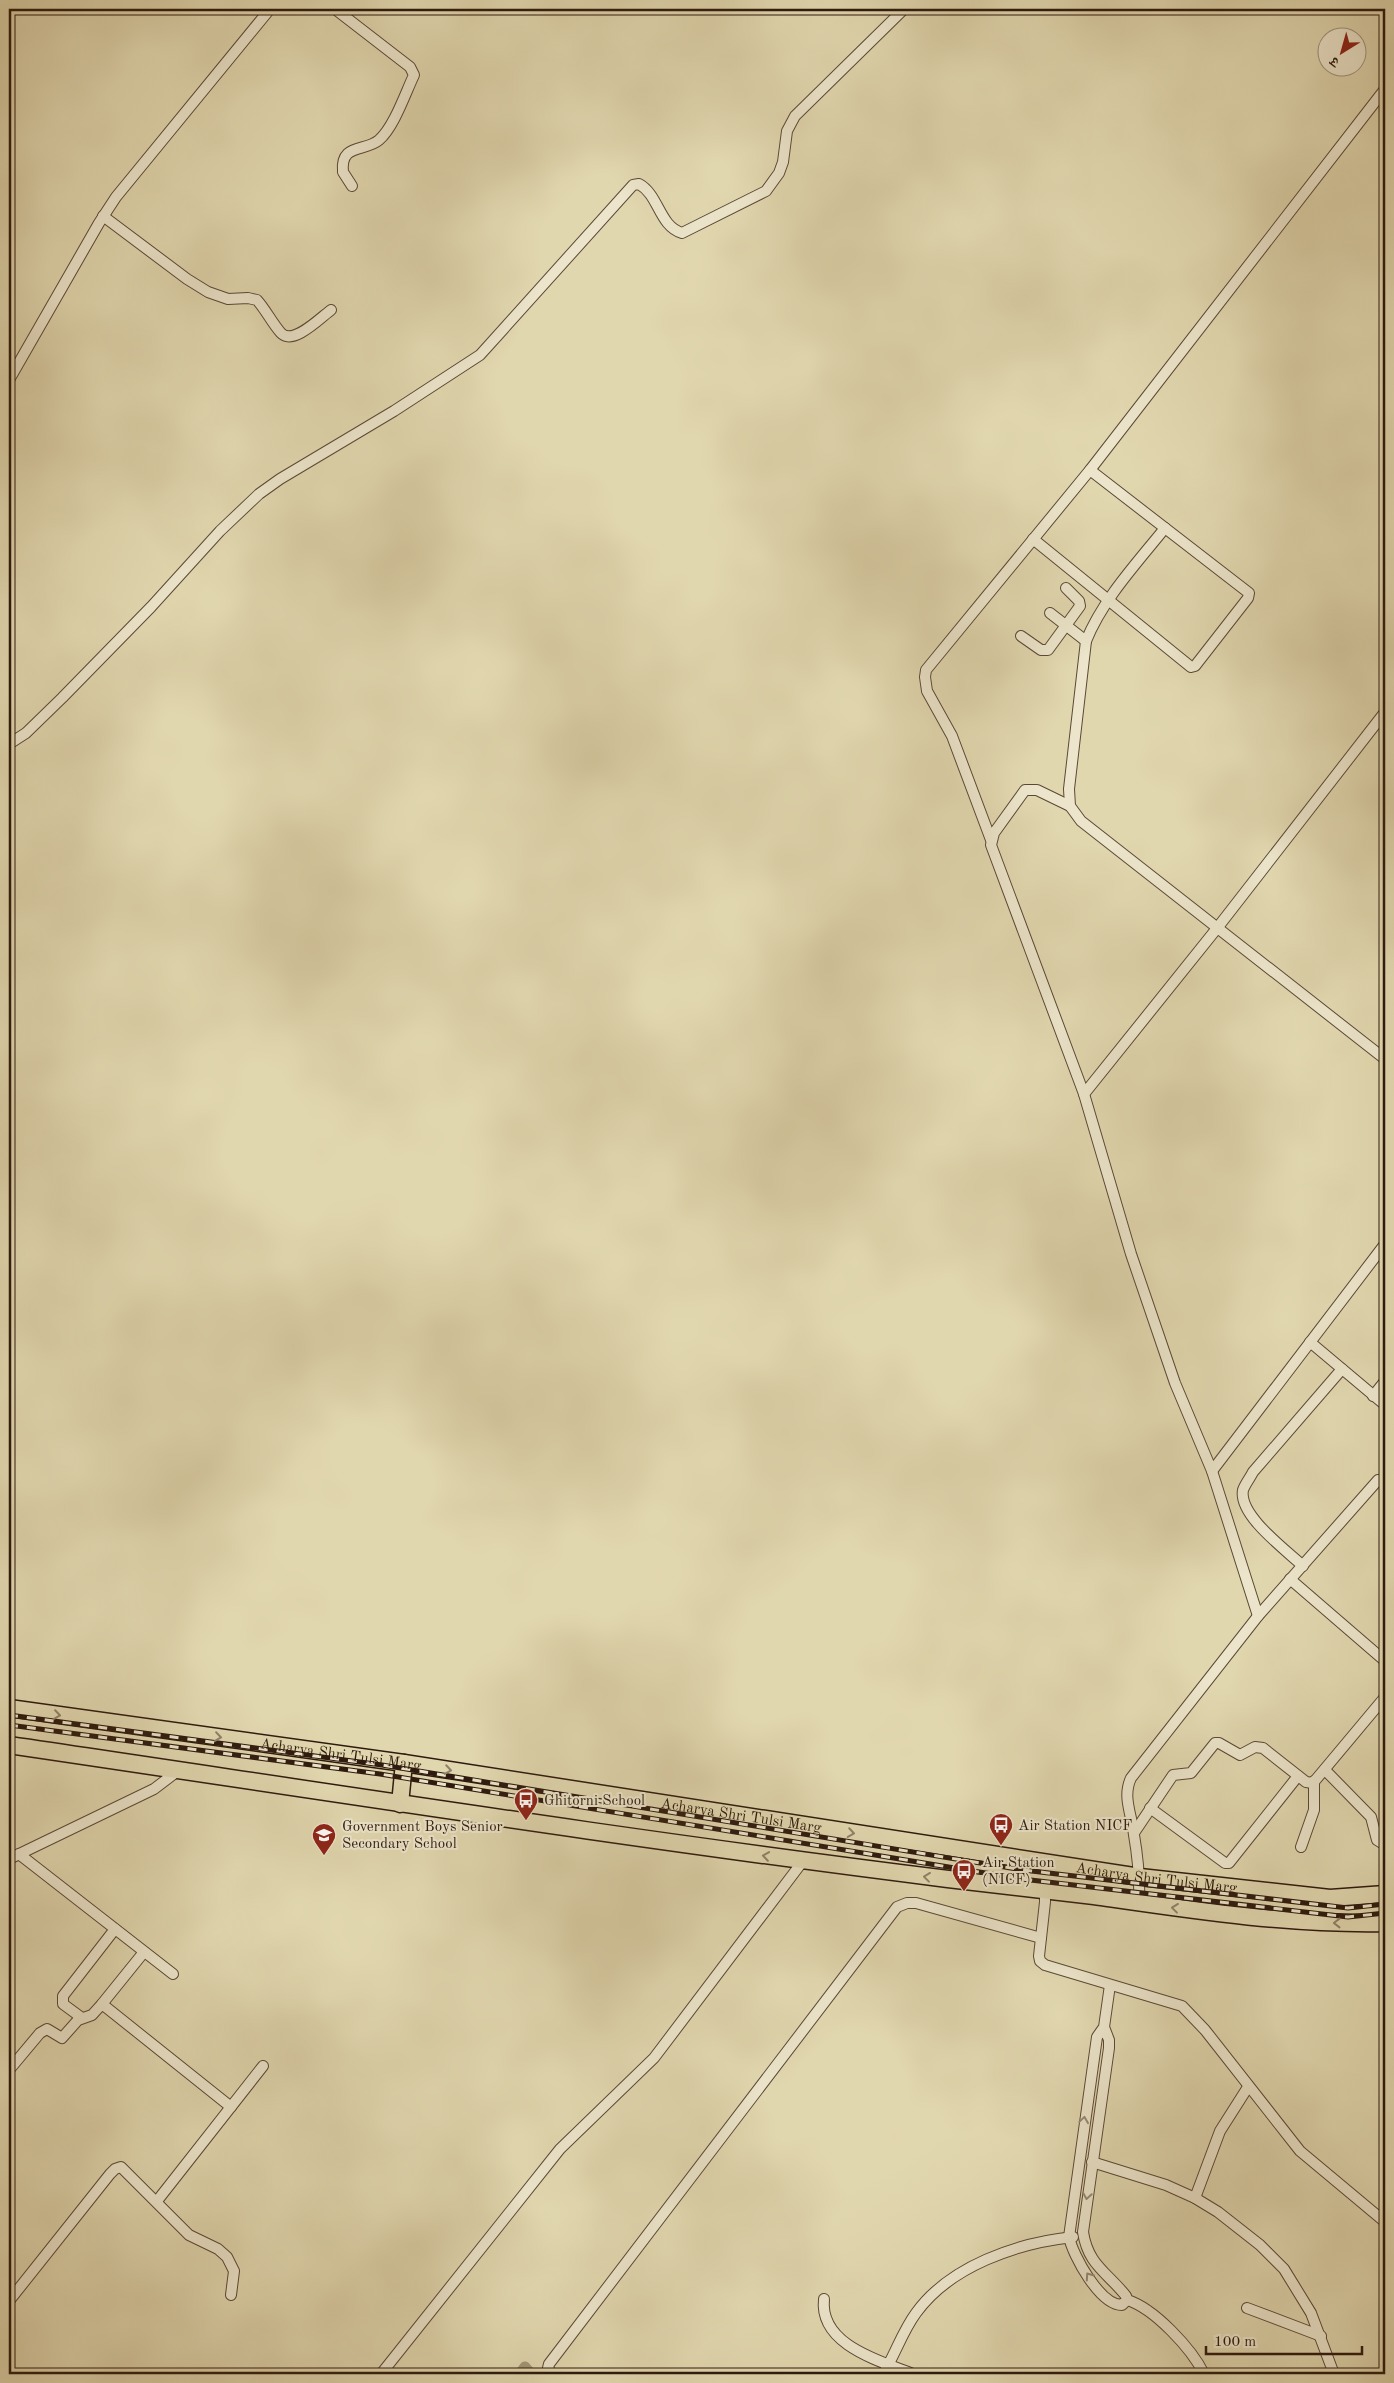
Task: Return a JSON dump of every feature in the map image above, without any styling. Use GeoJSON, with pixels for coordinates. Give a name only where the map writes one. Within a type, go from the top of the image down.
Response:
{"type":"FeatureCollection","features":[{"type":"Feature","properties":{"kind":"highway","name":"Acharya Shri Tulsi Marg"},"geometry":{"type":"LineString","coordinates":[[9,1708],[404,1763],[1140,1877],[1330,1898],[1385,1894]]}},
{"type":"Feature","properties":{"kind":"highway","name":"Acharya Shri Tulsi Marg"},"geometry":{"type":"LineString","coordinates":[[9,1745],[400,1804],[803,1861],[1286,1921],[1385,1924]]}},
{"type":"Feature","properties":{"kind":"highway"},"geometry":{"type":"LineString","coordinates":[[400,1804],[404,1763]]}},
{"type":"Feature","properties":{"kind":"street"},"geometry":{"type":"LineString","coordinates":[[9,380],[103,216],[126,184],[270,9]]}},
{"type":"Feature","properties":{"kind":"street"},"geometry":{"type":"LineString","coordinates":[[335,9],[407,65],[413,72],[391,123],[383,135],[374,143],[357,147],[346,157],[343,172],[352,186]]}},
{"type":"Feature","properties":{"kind":"street"},"geometry":{"type":"LineString","coordinates":[[9,744],[26,733],[62,698],[152,607],[220,531],[259,494],[280,479],[394,411],[480,355],[633,185],[639,184],[649,191],[668,224],[676,231],[682,233],[766,191],[779,173],[783,162],[787,130],[795,116],[904,9]]}},
{"type":"Feature","properties":{"kind":"street"},"geometry":{"type":"LineString","coordinates":[[1258,1616],[1212,1471],[1174,1383],[1148,1306],[1084,1094],[992,850],[991,840],[952,736],[928,691],[925,677],[926,670],[1090,470],[1385,89]]}},
{"type":"Feature","properties":{"kind":"street"},"geometry":{"type":"LineString","coordinates":[[103,216],[187,279],[208,292],[228,299],[248,298],[257,300],[286,337],[295,337],[331,310]]}},
{"type":"Feature","properties":{"kind":"street"},"geometry":{"type":"LineString","coordinates":[[1033,539],[1192,667],[1242,605],[1248,596],[1247,591],[1090,470]]}},
{"type":"Feature","properties":{"kind":"street"},"geometry":{"type":"LineString","coordinates":[[1070,806],[1069,788],[1086,641],[1094,623],[1109,600],[1164,528]]}},
{"type":"Feature","properties":{"kind":"street"},"geometry":{"type":"LineString","coordinates":[[1021,636],[1041,650],[1046,651],[1066,626],[1080,603],[1066,588]]}},
{"type":"Feature","properties":{"kind":"street"},"geometry":{"type":"LineString","coordinates":[[1050,613],[1086,641]]}},
{"type":"Feature","properties":{"kind":"street"},"geometry":{"type":"LineString","coordinates":[[1084,1094],[1218,927],[1385,712]]}},
{"type":"Feature","properties":{"kind":"street"},"geometry":{"type":"LineString","coordinates":[[991,840],[1022,793],[1029,788],[1070,806],[1081,822],[1385,1059]]}},
{"type":"Feature","properties":{"kind":"street"},"geometry":{"type":"LineString","coordinates":[[1212,1471],[1385,1244]]}},
{"type":"Feature","properties":{"kind":"street"},"geometry":{"type":"LineString","coordinates":[[1310,1342],[1385,1405]]}},
{"type":"Feature","properties":{"kind":"street"},"geometry":{"type":"LineString","coordinates":[[1303,1566],[1256,1522],[1247,1510],[1243,1490],[1253,1472],[1342,1369]]}},
{"type":"Feature","properties":{"kind":"street"},"geometry":{"type":"LineString","coordinates":[[1373,1396],[1385,1381]]}},
{"type":"Feature","properties":{"kind":"street"},"geometry":{"type":"LineString","coordinates":[[1139,1904],[1140,1877],[1134,1833],[1127,1802],[1127,1786],[1131,1778],[1258,1616],[1378,1480]]}},
{"type":"Feature","properties":{"kind":"street"},"geometry":{"type":"LineString","coordinates":[[1290,1579],[1385,1660]]}},
{"type":"Feature","properties":{"kind":"street"},"geometry":{"type":"LineString","coordinates":[[1301,1847],[1314,1810],[1314,1782],[1385,1697]]}},
{"type":"Feature","properties":{"kind":"street"},"geometry":{"type":"LineString","coordinates":[[1134,1833],[1173,1775],[1190,1773],[1210,1747],[1218,1743],[1240,1755],[1255,1747],[1263,1748],[1306,1782],[1314,1782]]}},
{"type":"Feature","properties":{"kind":"street"},"geometry":{"type":"LineString","coordinates":[[9,1859],[154,1789],[179,1770]]}},
{"type":"Feature","properties":{"kind":"street"},"geometry":{"type":"LineString","coordinates":[[1325,1770],[1371,1816],[1377,1840],[1385,1845]]}},
{"type":"Feature","properties":{"kind":"street"},"geometry":{"type":"LineString","coordinates":[[1150,1808],[1225,1863],[1229,1863],[1298,1776]]}},
{"type":"Feature","properties":{"kind":"street"},"geometry":{"type":"LineString","coordinates":[[19,1854],[173,1974]]}},
{"type":"Feature","properties":{"kind":"street"},"geometry":{"type":"LineString","coordinates":[[381,2374],[556,2154],[654,2058],[803,1861]]}},
{"type":"Feature","properties":{"kind":"street"},"geometry":{"type":"LineString","coordinates":[[1045,1891],[1039,1956],[1044,1965],[1182,2006],[1205,2030],[1300,2151],[1385,2222]]}},
{"type":"Feature","properties":{"kind":"street"},"geometry":{"type":"LineString","coordinates":[[552,2374],[548,2368],[549,2364],[898,1907],[916,1902],[1041,1938]]}},
{"type":"Feature","properties":{"kind":"street"},"geometry":{"type":"LineString","coordinates":[[82,2018],[63,2004],[63,1996],[115,1929]]}},
{"type":"Feature","properties":{"kind":"street"},"geometry":{"type":"LineString","coordinates":[[9,2070],[40,2033],[47,2029],[62,2038],[82,2018],[92,2015],[144,1952]]}},
{"type":"Feature","properties":{"kind":"street"},"geometry":{"type":"LineString","coordinates":[[1110,1986],[1104,2027],[1097,2037],[1068,2237],[1080,2264],[1102,2294],[1119,2305],[1125,2304],[1127,2300]]}},
{"type":"Feature","properties":{"kind":"street"},"geometry":{"type":"LineString","coordinates":[[102,2004],[231,2107]]}},
{"type":"Feature","properties":{"kind":"street"},"geometry":{"type":"LineString","coordinates":[[1104,2027],[1109,2040],[1109,2048],[1083,2221],[1083,2236],[1088,2254],[1106,2276],[1122,2291],[1127,2300],[1140,2306],[1166,2327],[1190,2353],[1204,2374]]}},
{"type":"Feature","properties":{"kind":"street"},"geometry":{"type":"LineString","coordinates":[[157,2202],[263,2066]]}},
{"type":"Feature","properties":{"kind":"street"},"geometry":{"type":"LineString","coordinates":[[1195,2198],[1220,2131],[1248,2087]]}},
{"type":"Feature","properties":{"kind":"street"},"geometry":{"type":"LineString","coordinates":[[1092,2162],[1166,2185],[1195,2198],[1218,2212],[1253,2240],[1284,2270],[1311,2313],[1334,2374]]}},
{"type":"Feature","properties":{"kind":"street"},"geometry":{"type":"LineString","coordinates":[[9,2301],[115,2169],[122,2167],[189,2235],[218,2249],[227,2257],[234,2270],[231,2295]]}},
{"type":"Feature","properties":{"kind":"street"},"geometry":{"type":"LineString","coordinates":[[886,2370],[916,2314],[945,2283],[961,2273],[1008,2251],[1068,2237],[1083,2236]]}},
{"type":"Feature","properties":{"kind":"street"},"geometry":{"type":"LineString","coordinates":[[824,2299],[826,2321],[837,2336],[886,2370],[913,2374]]}},
{"type":"Feature","properties":{"kind":"street"},"geometry":{"type":"LineString","coordinates":[[1247,2308],[1320,2336]]}},
{"type":"Feature","properties":{"kind":"waterway"},"geometry":{"type":"LineString","coordinates":[[520,2374],[525,2367],[531,2374]]}},
{"type":"Feature","properties":{"kind":"railway"},"geometry":{"type":"LineString","coordinates":[[9,1715],[382,1765],[1023,1870],[1348,1908],[1385,1904]]}},
{"type":"Feature","properties":{"kind":"railway"},"geometry":{"type":"LineString","coordinates":[[9,1725],[380,1774],[1022,1879],[1348,1917],[1385,1913]]}},
{"type":"Feature","properties":{"kind":"place","name":"Ghitorni School"},"geometry":{"type":"Point","coordinates":[526,1821]}},
{"type":"Feature","properties":{"kind":"place","name":"Air Station NICF"},"geometry":{"type":"Point","coordinates":[1001,1846]}},
{"type":"Feature","properties":{"kind":"place","name":"Government Boys Senior Secondary School"},"geometry":{"type":"Point","coordinates":[324,1856]}},
{"type":"Feature","properties":{"kind":"place","name":"Air Station (NICF)"},"geometry":{"type":"Point","coordinates":[964,1892]}}]}
